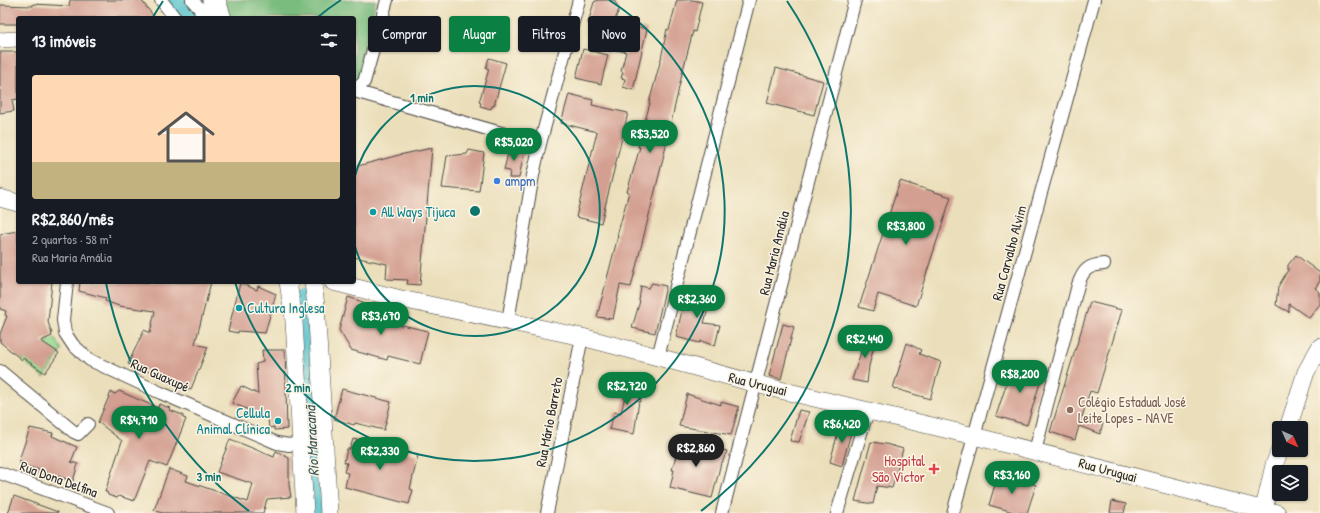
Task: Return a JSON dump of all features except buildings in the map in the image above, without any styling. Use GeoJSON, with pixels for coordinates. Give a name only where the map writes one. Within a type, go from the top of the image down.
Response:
{"type":"FeatureCollection","features":[{"type":"Feature","properties":{"kind":"main road"},"geometry":{"type":"LineString","coordinates":[[0,198],[16,202]]}},
{"type":"Feature","properties":{"kind":"main road"},"geometry":{"type":"LineString","coordinates":[[288,284],[294,321],[304,513]]}},
{"type":"Feature","properties":{"kind":"main road"},"geometry":{"type":"LineString","coordinates":[[314,284],[329,513]]}},
{"type":"Feature","properties":{"kind":"main road","name":"Rua Uruguai"},"geometry":{"type":"LineString","coordinates":[[340,284],[401,299],[582,337],[755,384],[1035,451],[1268,512]]}},
{"type":"Feature","properties":{"kind":"main road"},"geometry":{"type":"LineString","coordinates":[[1290,421],[1306,372],[1320,347]]}},
{"type":"Feature","properties":{"kind":"main road"},"geometry":{"type":"LineString","coordinates":[[1268,512],[1274,465],[1277,457]]}},
{"type":"Feature","properties":{"kind":"street"},"geometry":{"type":"LineString","coordinates":[[161,0],[173,16]]}},
{"type":"Feature","properties":{"kind":"street"},"geometry":{"type":"LineString","coordinates":[[192,0],[200,9],[202,16]]}},
{"type":"Feature","properties":{"kind":"street"},"geometry":{"type":"LineString","coordinates":[[210,0],[211,16]]}},
{"type":"Feature","properties":{"kind":"street"},"geometry":{"type":"LineString","coordinates":[[218,0],[223,16]]}},
{"type":"Feature","properties":{"kind":"street"},"geometry":{"type":"LineString","coordinates":[[356,89],[364,82],[388,0]]}},
{"type":"Feature","properties":{"kind":"street"},"geometry":{"type":"LineString","coordinates":[[508,321],[540,144],[579,0]]}},
{"type":"Feature","properties":{"kind":"street"},"geometry":{"type":"LineString","coordinates":[[658,357],[749,0]]}},
{"type":"Feature","properties":{"kind":"street","name":"Rua Maria Amália"},"geometry":{"type":"LineString","coordinates":[[722,513],[854,0]]}},
{"type":"Feature","properties":{"kind":"street","name":"Rua Carvalho Alvim"},"geometry":{"type":"LineString","coordinates":[[952,513],[1094,0]]}},
{"type":"Feature","properties":{"kind":"street"},"geometry":{"type":"LineString","coordinates":[[0,40],[16,39]]}},
{"type":"Feature","properties":{"kind":"street"},"geometry":{"type":"LineString","coordinates":[[356,92],[540,144]]}},
{"type":"Feature","properties":{"kind":"street"},"geometry":{"type":"LineString","coordinates":[[1035,451],[1081,276],[1093,265],[1104,264]]}},
{"type":"Feature","properties":{"kind":"street","name":"Rua Guaxupé"},"geometry":{"type":"LineString","coordinates":[[68,284],[63,320],[65,333],[73,345],[90,360],[161,393],[277,443],[289,445],[300,443]]}},
{"type":"Feature","properties":{"kind":"street","name":"Rua Mário Barreto"},"geometry":{"type":"LineString","coordinates":[[546,513],[582,337]]}},
{"type":"Feature","properties":{"kind":"street"},"geometry":{"type":"LineString","coordinates":[[0,371],[74,432],[78,434],[88,424]]}},
{"type":"Feature","properties":{"kind":"street"},"geometry":{"type":"LineString","coordinates":[[837,513],[868,410]]}},
{"type":"Feature","properties":{"kind":"street","name":"Rua Dona Delfina"},"geometry":{"type":"LineString","coordinates":[[0,473],[108,513]]}},
{"type":"Feature","properties":{"kind":"green space"},"geometry":{"type":"Polygon","coordinates":[[[224,0],[376,0],[372,16],[368,16],[368,31],[362,55],[367,62],[358,81],[356,82],[356,16],[228,16],[224,0]]]}},
{"type":"Feature","properties":{"kind":"green space"},"geometry":{"type":"Polygon","coordinates":[[[55,338],[62,350],[44,378],[22,360],[26,351],[55,338]]]}},
{"type":"Feature","properties":{"kind":"waterway","name":"Rio Maracanã"},"geometry":{"type":"LineString","coordinates":[[177,0],[189,16]]}},
{"type":"Feature","properties":{"kind":"waterway","name":"Rio Maracanã"},"geometry":{"type":"LineString","coordinates":[[303,298],[307,339],[316,513]]}},
{"type":"Feature","properties":{"kind":"place","name":"ampm"},"geometry":{"type":"Point","coordinates":[497,181]}},
{"type":"Feature","properties":{"kind":"place","name":"All Ways Tijuca"},"geometry":{"type":"Point","coordinates":[373,212]}},
{"type":"Feature","properties":{"kind":"place","name":"Cultura Inglesa"},"geometry":{"type":"Point","coordinates":[239,308]}},
{"type":"Feature","properties":{"kind":"place","name":"Colégio Estadual José Leite Lopes - NAVE"},"geometry":{"type":"Point","coordinates":[1070,410]}},
{"type":"Feature","properties":{"kind":"place","name":"Cellula Animal Clínica"},"geometry":{"type":"Point","coordinates":[278,421]}},
{"type":"Feature","properties":{"kind":"place","name":"Hospital São Victor"},"geometry":{"type":"Point","coordinates":[934,469]}}]}
